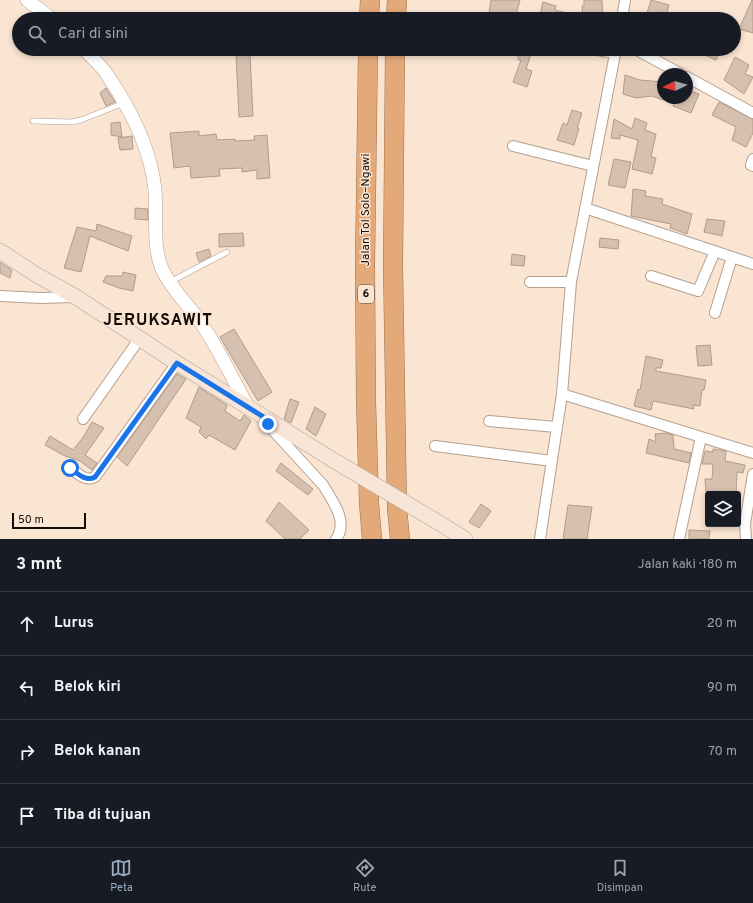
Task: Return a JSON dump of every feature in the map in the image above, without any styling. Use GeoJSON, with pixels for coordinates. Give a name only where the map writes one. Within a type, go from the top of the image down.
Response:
{"type":"FeatureCollection","features":[{"type":"Feature","properties":{"kind":"highway"},"geometry":{"type":"LineString","coordinates":[[369,12],[370,0]]}},
{"type":"Feature","properties":{"kind":"highway"},"geometry":{"type":"LineString","coordinates":[[396,12],[397,0]]}},
{"type":"Feature","properties":{"kind":"highway","name":"Jalan Tol Solo–Ngawi"},"geometry":{"type":"LineString","coordinates":[[368,56],[366,401],[369,503],[372,539]]}},
{"type":"Feature","properties":{"kind":"highway"},"geometry":{"type":"LineString","coordinates":[[396,56],[393,266],[397,501],[400,539]]}},
{"type":"Feature","properties":{"kind":"main road"},"geometry":{"type":"LineString","coordinates":[[0,251],[35,274],[76,297],[177,363],[333,460],[466,539]]}},
{"type":"Feature","properties":{"kind":"street"},"geometry":{"type":"LineString","coordinates":[[27,0],[43,12]]}},
{"type":"Feature","properties":{"kind":"street"},"geometry":{"type":"LineString","coordinates":[[623,12],[625,0]]}},
{"type":"Feature","properties":{"kind":"street"},"geometry":{"type":"LineString","coordinates":[[90,56],[108,75],[124,102],[146,146],[153,175],[159,257],[163,270],[170,282],[199,320],[219,353],[248,407]]}},
{"type":"Feature","properties":{"kind":"street"},"geometry":{"type":"LineString","coordinates":[[540,539],[562,394],[571,282],[615,56]]}},
{"type":"Feature","properties":{"kind":"street"},"geometry":{"type":"LineString","coordinates":[[648,56],[670,68]]}},
{"type":"Feature","properties":{"kind":"street"},"geometry":{"type":"LineString","coordinates":[[693,80],[753,113]]}},
{"type":"Feature","properties":{"kind":"street"},"geometry":{"type":"LineString","coordinates":[[513,146],[593,166]]}},
{"type":"Feature","properties":{"kind":"street"},"geometry":{"type":"LineString","coordinates":[[585,208],[753,264]]}},
{"type":"Feature","properties":{"kind":"street"},"geometry":{"type":"LineString","coordinates":[[651,276],[698,291],[715,251]]}},
{"type":"Feature","properties":{"kind":"street"},"geometry":{"type":"LineString","coordinates":[[716,313],[732,257]]}},
{"type":"Feature","properties":{"kind":"street"},"geometry":{"type":"LineString","coordinates":[[530,282],[571,282]]}},
{"type":"Feature","properties":{"kind":"street"},"geometry":{"type":"LineString","coordinates":[[0,296],[42,298],[76,297]]}},
{"type":"Feature","properties":{"kind":"street"},"geometry":{"type":"LineString","coordinates":[[83,419],[140,338]]}},
{"type":"Feature","properties":{"kind":"street"},"geometry":{"type":"LineString","coordinates":[[70,468],[87,479],[92,479],[95,477],[177,363]]}},
{"type":"Feature","properties":{"kind":"street"},"geometry":{"type":"LineString","coordinates":[[562,394],[753,453]]}},
{"type":"Feature","properties":{"kind":"street"},"geometry":{"type":"LineString","coordinates":[[262,416],[323,485],[335,505],[342,527],[340,534],[336,539]]}},
{"type":"Feature","properties":{"kind":"street"},"geometry":{"type":"LineString","coordinates":[[489,421],[556,427]]}},
{"type":"Feature","properties":{"kind":"street"},"geometry":{"type":"LineString","coordinates":[[679,539],[701,437]]}},
{"type":"Feature","properties":{"kind":"street"},"geometry":{"type":"LineString","coordinates":[[435,446],[552,461]]}},
{"type":"Feature","properties":{"kind":"street"},"geometry":{"type":"LineString","coordinates":[[746,539],[745,524],[753,474]]}},
{"type":"Feature","properties":{"kind":"lane"},"geometry":{"type":"LineString","coordinates":[[33,121],[72,122],[81,120],[124,102]]}},
{"type":"Feature","properties":{"kind":"lane"},"geometry":{"type":"LineString","coordinates":[[170,282],[227,252]]}},
{"type":"Feature","properties":{"kind":"building"},"geometry":{"type":"Polygon","coordinates":[[[491,0],[520,0],[517,12],[489,12],[491,0]]]}},
{"type":"Feature","properties":{"kind":"building"},"geometry":{"type":"Polygon","coordinates":[[[584,0],[602,0],[603,12],[582,12],[582,6],[584,6],[584,0]]]}},
{"type":"Feature","properties":{"kind":"building"},"geometry":{"type":"Polygon","coordinates":[[[651,0],[669,5],[667,12],[647,12],[651,0]]]}},
{"type":"Feature","properties":{"kind":"building"},"geometry":{"type":"Polygon","coordinates":[[[753,0],[753,33],[741,30],[741,25],[753,0]]]}},
{"type":"Feature","properties":{"kind":"building"},"geometry":{"type":"Polygon","coordinates":[[[543,2],[556,6],[555,10],[563,12],[541,12],[543,2]]]}},
{"type":"Feature","properties":{"kind":"building"},"geometry":{"type":"Polygon","coordinates":[[[236,56],[250,56],[253,116],[239,117],[236,56]]]}},
{"type":"Feature","properties":{"kind":"building"},"geometry":{"type":"Polygon","coordinates":[[[518,56],[530,56],[526,69],[532,71],[527,87],[513,82],[521,60],[518,60],[518,56]]]}},
{"type":"Feature","properties":{"kind":"building"},"geometry":{"type":"Polygon","coordinates":[[[707,56],[718,56],[716,60],[707,56]]]}},
{"type":"Feature","properties":{"kind":"building"},"geometry":{"type":"Polygon","coordinates":[[[735,57],[749,65],[745,74],[753,77],[744,94],[724,80],[735,57]]]}},
{"type":"Feature","properties":{"kind":"building"},"geometry":{"type":"Polygon","coordinates":[[[625,75],[640,80],[657,81],[657,98],[652,96],[636,98],[623,94],[625,75]]]}},
{"type":"Feature","properties":{"kind":"building"},"geometry":{"type":"Polygon","coordinates":[[[106,88],[115,102],[106,106],[100,93],[106,88]]]}},
{"type":"Feature","properties":{"kind":"building"},"geometry":{"type":"Polygon","coordinates":[[[693,92],[699,94],[691,113],[673,106],[674,104],[693,104],[693,92]]]}},
{"type":"Feature","properties":{"kind":"building"},"geometry":{"type":"Polygon","coordinates":[[[719,102],[753,119],[753,133],[746,147],[732,140],[736,127],[712,115],[719,102]]]}},
{"type":"Feature","properties":{"kind":"building"},"geometry":{"type":"Polygon","coordinates":[[[572,110],[582,113],[577,128],[579,128],[574,145],[557,140],[563,123],[567,125],[572,110]]]}},
{"type":"Feature","properties":{"kind":"building"},"geometry":{"type":"Polygon","coordinates":[[[635,118],[647,123],[645,130],[656,134],[651,157],[656,158],[652,174],[632,169],[638,140],[620,135],[620,139],[611,138],[614,119],[632,129],[635,118]]]}},
{"type":"Feature","properties":{"kind":"building"},"geometry":{"type":"Polygon","coordinates":[[[120,122],[122,137],[111,135],[111,123],[120,122]]]}},
{"type":"Feature","properties":{"kind":"building"},"geometry":{"type":"Polygon","coordinates":[[[199,131],[199,136],[216,134],[217,140],[255,140],[254,136],[267,135],[270,178],[257,179],[257,170],[242,172],[242,168],[219,169],[220,176],[191,178],[190,166],[174,168],[170,133],[199,131]]]}},
{"type":"Feature","properties":{"kind":"building"},"geometry":{"type":"Polygon","coordinates":[[[132,136],[133,149],[120,150],[118,138],[132,136]]]}},
{"type":"Feature","properties":{"kind":"building"},"geometry":{"type":"Polygon","coordinates":[[[614,159],[631,162],[625,188],[608,185],[614,159]]]}},
{"type":"Feature","properties":{"kind":"building"},"geometry":{"type":"Polygon","coordinates":[[[633,189],[646,191],[645,196],[663,199],[662,204],[692,214],[687,234],[670,228],[671,224],[631,216],[633,189]]]}},
{"type":"Feature","properties":{"kind":"building"},"geometry":{"type":"Polygon","coordinates":[[[135,208],[148,209],[148,220],[135,219],[135,208]]]}},
{"type":"Feature","properties":{"kind":"building"},"geometry":{"type":"Polygon","coordinates":[[[707,219],[725,221],[722,236],[704,232],[707,219]]]}},
{"type":"Feature","properties":{"kind":"building"},"geometry":{"type":"Polygon","coordinates":[[[97,224],[132,236],[128,251],[90,236],[81,272],[64,268],[77,227],[96,231],[97,224]]]}},
{"type":"Feature","properties":{"kind":"building"},"geometry":{"type":"Polygon","coordinates":[[[243,233],[244,246],[219,247],[219,234],[243,233]]]}},
{"type":"Feature","properties":{"kind":"building"},"geometry":{"type":"Polygon","coordinates":[[[600,238],[619,240],[618,249],[599,247],[600,238]]]}},
{"type":"Feature","properties":{"kind":"building"},"geometry":{"type":"Polygon","coordinates":[[[209,249],[211,256],[199,262],[196,253],[209,249]]]}},
{"type":"Feature","properties":{"kind":"building"},"geometry":{"type":"Polygon","coordinates":[[[512,254],[525,256],[524,266],[511,265],[512,254]]]}},
{"type":"Feature","properties":{"kind":"building"},"geometry":{"type":"Polygon","coordinates":[[[0,262],[12,270],[10,278],[0,273],[0,262]]]}},
{"type":"Feature","properties":{"kind":"building"},"geometry":{"type":"Polygon","coordinates":[[[123,272],[136,275],[133,291],[103,282],[106,276],[122,276],[123,272]]]}},
{"type":"Feature","properties":{"kind":"building"},"geometry":{"type":"Polygon","coordinates":[[[234,329],[272,392],[258,401],[220,337],[234,329]]]}},
{"type":"Feature","properties":{"kind":"building"},"geometry":{"type":"Polygon","coordinates":[[[710,345],[712,365],[698,366],[696,346],[710,345]]]}},
{"type":"Feature","properties":{"kind":"building"},"geometry":{"type":"Polygon","coordinates":[[[646,356],[663,360],[661,368],[656,368],[656,371],[706,380],[704,390],[702,390],[700,406],[693,405],[694,409],[653,401],[651,410],[634,406],[638,389],[640,390],[646,356]]]}},
{"type":"Feature","properties":{"kind":"building"},"geometry":{"type":"Polygon","coordinates":[[[177,374],[186,379],[127,466],[117,457],[177,374]]]}},
{"type":"Feature","properties":{"kind":"building"},"geometry":{"type":"Polygon","coordinates":[[[199,387],[227,405],[225,411],[240,421],[244,415],[251,421],[235,450],[209,435],[206,439],[199,432],[201,427],[186,418],[199,387]]]}},
{"type":"Feature","properties":{"kind":"building"},"geometry":{"type":"Polygon","coordinates":[[[290,399],[299,402],[291,423],[284,419],[290,399]]]}},
{"type":"Feature","properties":{"kind":"building"},"geometry":{"type":"Polygon","coordinates":[[[315,407],[326,414],[316,436],[306,429],[315,407]]]}},
{"type":"Feature","properties":{"kind":"building"},"geometry":{"type":"Polygon","coordinates":[[[92,422],[104,428],[85,455],[97,463],[92,470],[80,461],[65,456],[45,445],[50,436],[73,450],[84,436],[92,422]]]}},
{"type":"Feature","properties":{"kind":"building"},"geometry":{"type":"Polygon","coordinates":[[[666,433],[673,435],[674,449],[691,453],[689,463],[646,453],[649,439],[656,442],[655,434],[666,433]]]}},
{"type":"Feature","properties":{"kind":"building"},"geometry":{"type":"Polygon","coordinates":[[[713,449],[726,451],[725,461],[745,465],[743,473],[737,472],[736,491],[706,491],[705,479],[712,479],[713,464],[702,464],[705,451],[713,452],[713,449]]]}},
{"type":"Feature","properties":{"kind":"building"},"geometry":{"type":"Polygon","coordinates":[[[281,463],[313,489],[308,495],[276,471],[281,463]]]}},
{"type":"Feature","properties":{"kind":"building"},"geometry":{"type":"Polygon","coordinates":[[[279,502],[309,530],[300,539],[285,539],[266,521],[279,502]]]}},
{"type":"Feature","properties":{"kind":"building"},"geometry":{"type":"Polygon","coordinates":[[[481,504],[491,511],[479,528],[469,522],[481,504]]]}},
{"type":"Feature","properties":{"kind":"building"},"geometry":{"type":"Polygon","coordinates":[[[568,505],[592,507],[587,539],[563,539],[568,505]]]}},
{"type":"Feature","properties":{"kind":"building"},"geometry":{"type":"Polygon","coordinates":[[[689,530],[710,531],[709,539],[689,539],[689,530]]]}},
{"type":"Feature","properties":{"kind":"district","name":"JERUKSAWIT"},"geometry":{"type":"Point","coordinates":[158,321]}},
{"type":"Feature","properties":{"kind":"route"},"geometry":{"type":"LineString","coordinates":[[70,468],[87,479],[92,479],[95,477],[177,363],[262,416],[268,424]]}}]}
